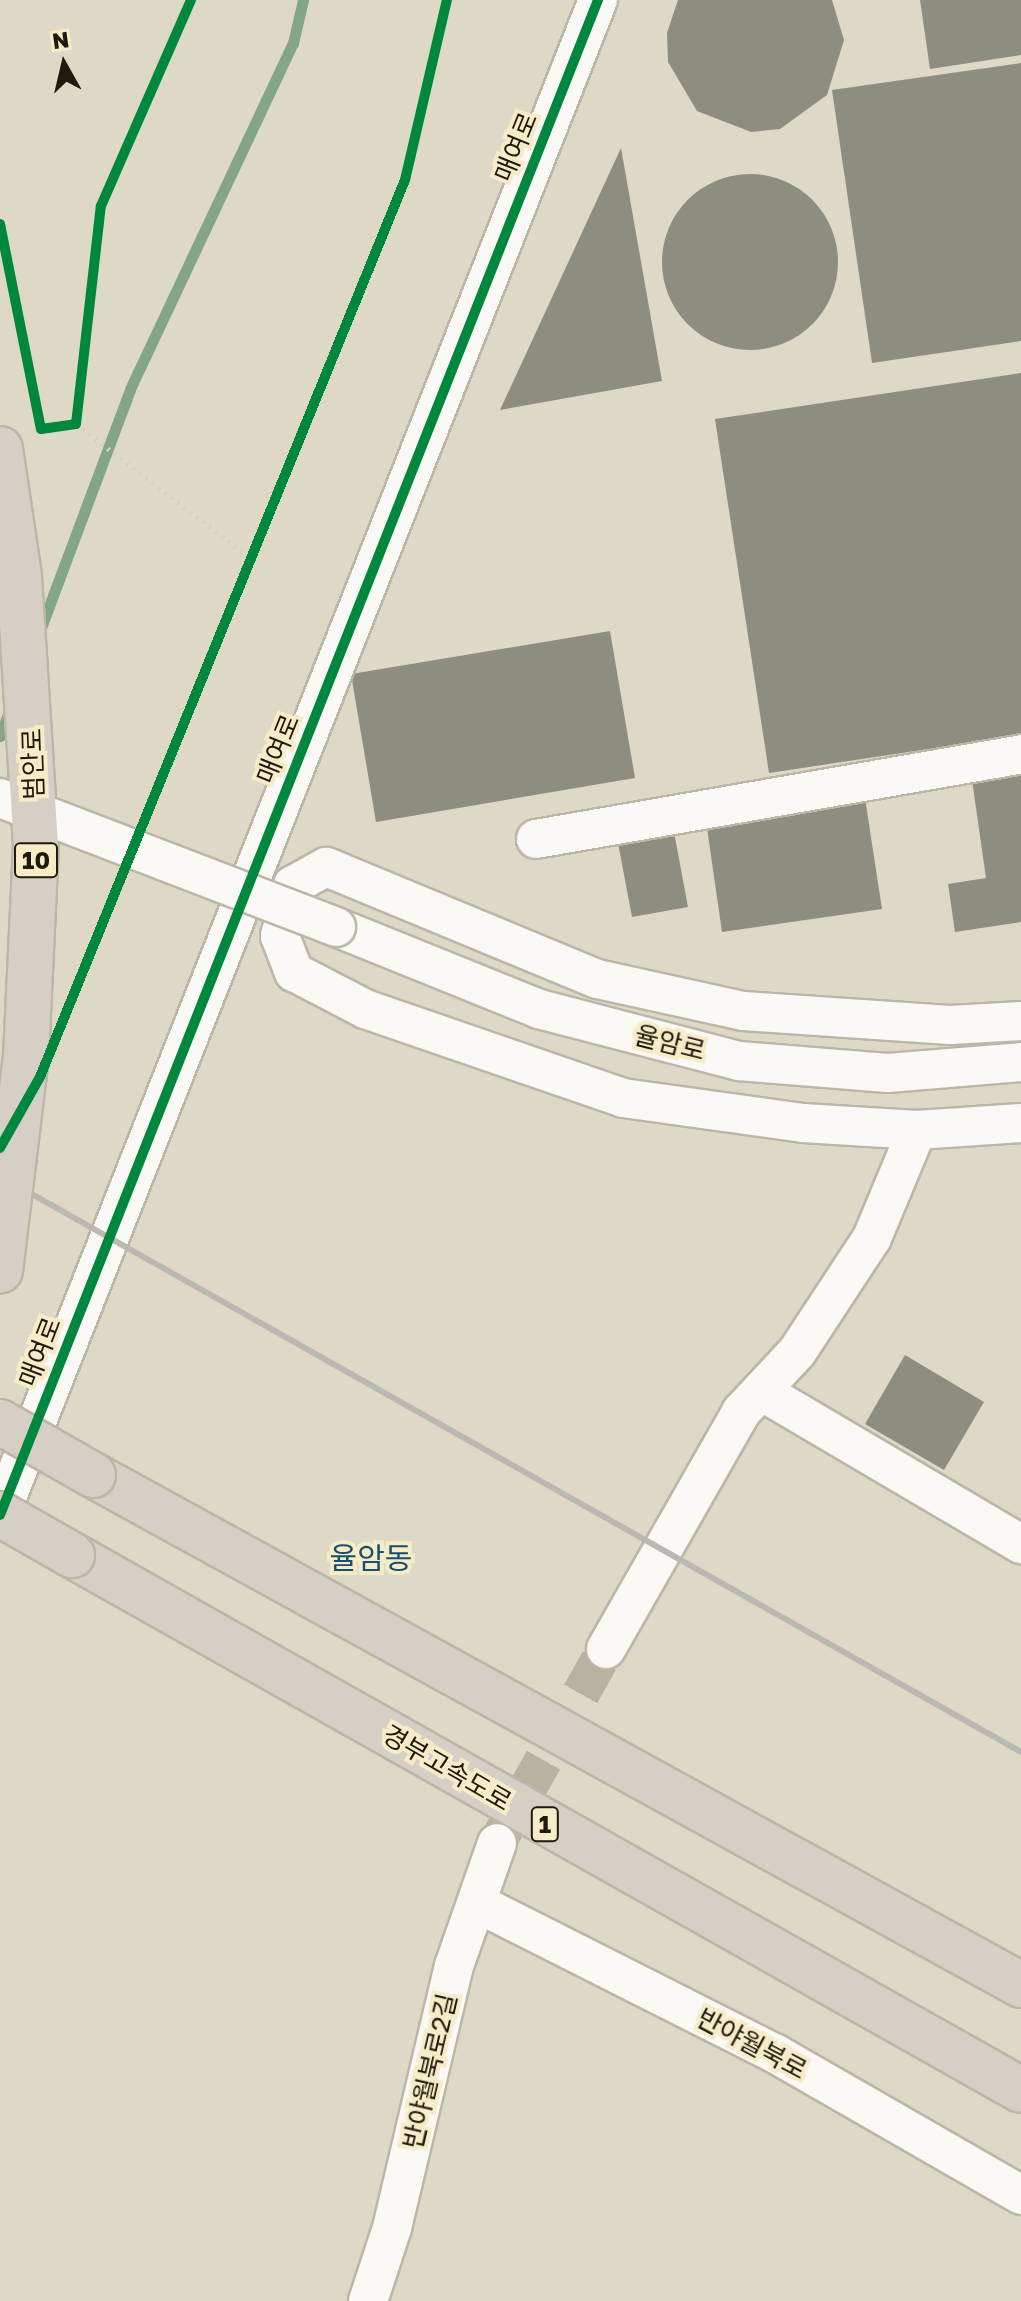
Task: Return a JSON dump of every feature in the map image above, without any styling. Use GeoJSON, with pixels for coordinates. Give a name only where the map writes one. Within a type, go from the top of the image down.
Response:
{"type":"FeatureCollection","features":[{"type":"Feature","properties":{"kind":"highway","name":"범안로"},"geometry":{"type":"LineString","coordinates":[[0,449],[19,576],[36,845],[26,1056],[0,1270]]}},
{"type":"Feature","properties":{"kind":"highway"},"geometry":{"type":"LineString","coordinates":[[0,1422],[1021,1985]]}},
{"type":"Feature","properties":{"kind":"highway","name":"경부고속도로"},"geometry":{"type":"LineString","coordinates":[[0,1514],[1021,2090]]}},
{"type":"Feature","properties":{"kind":"street","name":"매여로"},"geometry":{"type":"LineString","coordinates":[[0,1514],[598,0]]}},
{"type":"Feature","properties":{"kind":"street"},"geometry":{"type":"LineString","coordinates":[[536,839],[1021,754]]}},
{"type":"Feature","properties":{"kind":"street","name":"율암로"},"geometry":{"type":"LineString","coordinates":[[0,798],[539,1009],[739,1061],[888,1073],[1021,1062]]}},
{"type":"Feature","properties":{"kind":"street"},"geometry":{"type":"LineString","coordinates":[[1021,1021],[950,1025],[743,1011],[597,979],[326,867],[293,885],[280,936],[294,972],[365,1009],[623,1098],[917,1130],[1021,1123]]}},
{"type":"Feature","properties":{"kind":"street"},"geometry":{"type":"LineString","coordinates":[[606,1649],[741,1412],[797,1352],[872,1238],[917,1130]]}},
{"type":"Feature","properties":{"kind":"street"},"geometry":{"type":"LineString","coordinates":[[761,1391],[1021,1544]]}},
{"type":"Feature","properties":{"kind":"street","name":"반야월북로2길"},"geometry":{"type":"LineString","coordinates":[[368,2301],[477,1903],[497,1843]]}},
{"type":"Feature","properties":{"kind":"street","name":"반야월북로"},"geometry":{"type":"LineString","coordinates":[[477,1903],[776,2054],[1021,2195]]}},
{"type":"Feature","properties":{"kind":"path"},"geometry":{"type":"LineString","coordinates":[[77,408],[70,425],[251,559]]}},
{"type":"Feature","properties":{"kind":"path"},"geometry":{"type":"LineString","coordinates":[[245,574],[257,545]]}},
{"type":"Feature","properties":{"kind":"building"},"geometry":{"type":"Polygon","coordinates":[[[678,0],[832,0],[844,40],[827,95],[780,129],[751,132],[697,111],[668,62],[667,33],[678,0]]]}},
{"type":"Feature","properties":{"kind":"building"},"geometry":{"type":"Polygon","coordinates":[[[920,0],[1021,0],[1021,55],[930,69],[920,0]]]}},
{"type":"Feature","properties":{"kind":"building"},"geometry":{"type":"Polygon","coordinates":[[[1021,63],[1021,341],[872,363],[832,90],[1021,63]]]}},
{"type":"Feature","properties":{"kind":"building"},"geometry":{"type":"Polygon","coordinates":[[[621,148],[662,381],[500,410],[621,148]]]}},
{"type":"Feature","properties":{"kind":"building"},"geometry":{"type":"Polygon","coordinates":[[[750,174],[784,180],[813,199],[832,228],[838,262],[832,296],[813,325],[784,344],[750,350],[716,344],[687,325],[668,296],[662,262],[668,228],[687,199],[716,180],[750,174]]]}},
{"type":"Feature","properties":{"kind":"building"},"geometry":{"type":"Polygon","coordinates":[[[1021,373],[1021,735],[769,773],[715,419],[1021,373]]]}},
{"type":"Feature","properties":{"kind":"building"},"geometry":{"type":"Polygon","coordinates":[[[610,631],[635,778],[376,822],[351,674],[610,631]]]}},
{"type":"Feature","properties":{"kind":"building"},"geometry":{"type":"Polygon","coordinates":[[[1021,773],[1021,922],[955,932],[948,884],[986,878],[972,780],[1021,773]]]}},
{"type":"Feature","properties":{"kind":"building"},"geometry":{"type":"Polygon","coordinates":[[[865,798],[882,909],[722,932],[706,821],[865,798]]]}},
{"type":"Feature","properties":{"kind":"building"},"geometry":{"type":"Polygon","coordinates":[[[674,832],[688,907],[632,917],[618,843],[674,832]]]}},
{"type":"Feature","properties":{"kind":"building"},"geometry":{"type":"Polygon","coordinates":[[[905,1355],[984,1402],[944,1470],[865,1424],[905,1355]]]}},
{"type":"Feature","properties":{"kind":"waterway"},"geometry":{"type":"LineString","coordinates":[[39,633],[130,389],[293,43],[303,0]]}},
{"type":"Feature","properties":{"kind":"waterway"},"geometry":{"type":"LineString","coordinates":[[0,736],[10,709]]}},
{"type":"Feature","properties":{"kind":"tunnel"},"geometry":{"type":"LineString","coordinates":[[497,1843],[606,1649]]}},
{"type":"Feature","properties":{"kind":"railway"},"geometry":{"type":"LineString","coordinates":[[0,1176],[1021,1752]]}},
{"type":"Feature","properties":{"kind":"cycle path"},"geometry":{"type":"LineString","coordinates":[[0,224],[41,429],[76,424],[101,206],[191,0]]}},
{"type":"Feature","properties":{"kind":"cycle path"},"geometry":{"type":"LineString","coordinates":[[0,1148],[40,1077],[405,180],[447,0]]}},
{"type":"Feature","properties":{"kind":"cycle path"},"geometry":{"type":"LineString","coordinates":[[0,1515],[598,0]]}},
{"type":"Feature","properties":{"kind":"district","name":"율암동"},"geometry":{"type":"Point","coordinates":[371,1558]}}]}
